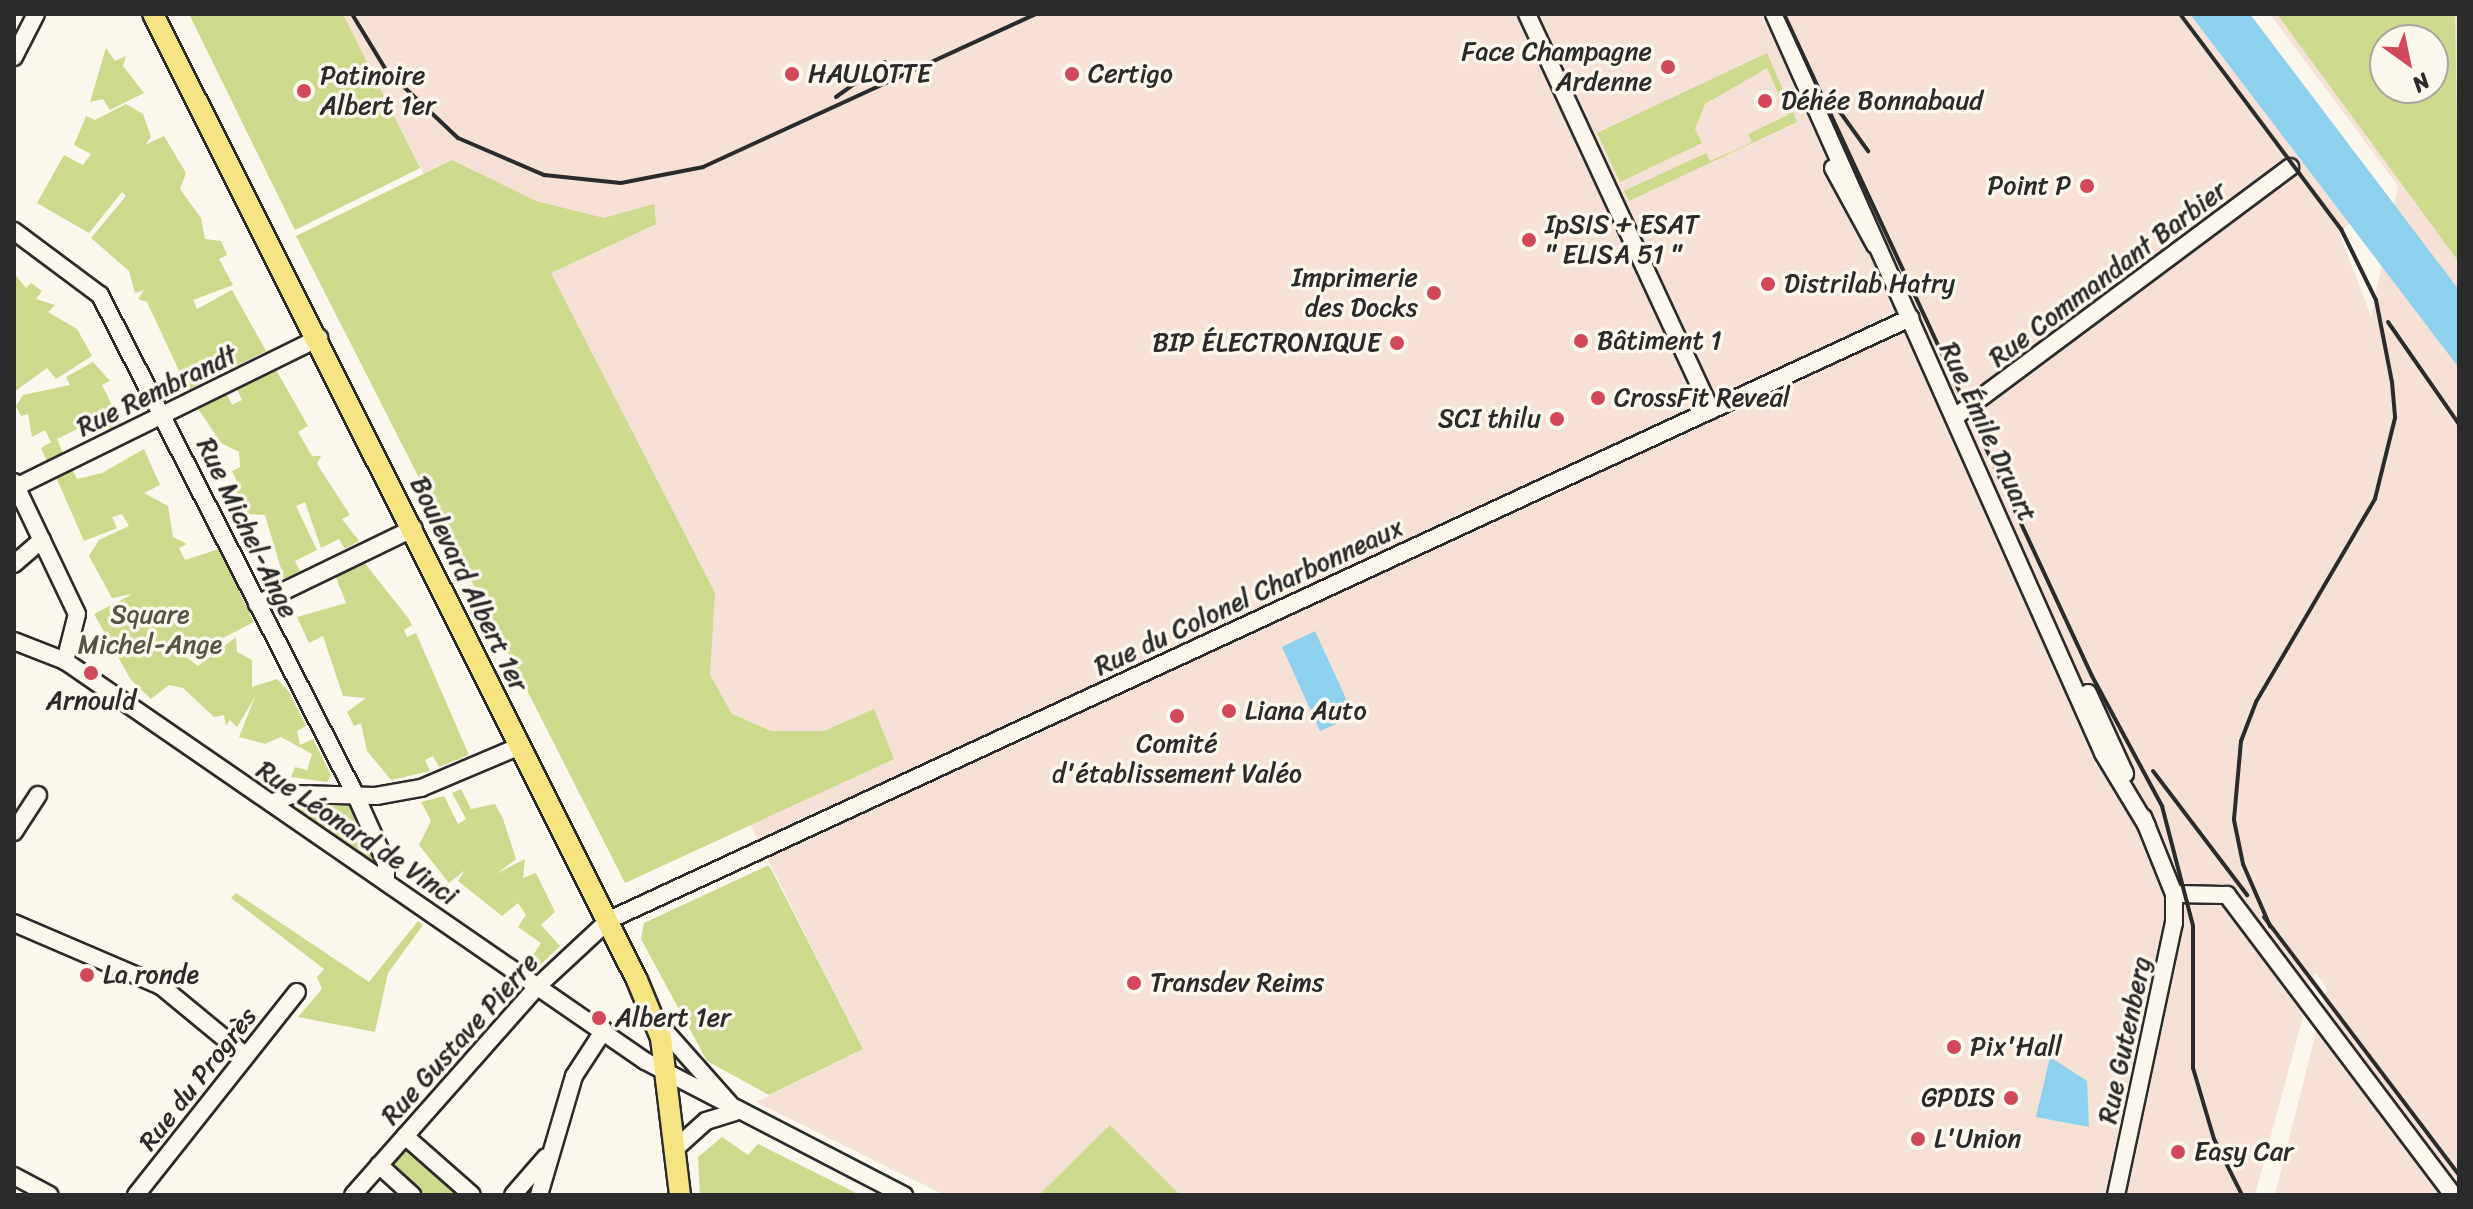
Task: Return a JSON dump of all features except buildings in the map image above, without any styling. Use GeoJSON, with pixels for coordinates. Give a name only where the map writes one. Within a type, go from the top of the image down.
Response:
{"type":"FeatureCollection","features":[{"type":"Feature","properties":{"kind":"main road","name":"Boulevard Albert 1er"},"geometry":{"type":"LineString","coordinates":[[153,14],[414,528],[609,920],[653,1016],[668,1075],[680,1195]]}},
{"type":"Feature","properties":{"kind":"street"},"geometry":{"type":"LineString","coordinates":[[14,57],[36,14]]}},
{"type":"Feature","properties":{"kind":"street"},"geometry":{"type":"LineString","coordinates":[[1527,14],[1711,410]]}},
{"type":"Feature","properties":{"kind":"street","name":"Rue Émile Druart"},"geometry":{"type":"LineString","coordinates":[[1763,14],[1862,231],[1875,245]]}},
{"type":"Feature","properties":{"kind":"street","name":"Rue Émile Druart"},"geometry":{"type":"LineString","coordinates":[[1774,14],[1875,245],[2058,639],[2103,753],[2147,826],[2174,894]]}},
{"type":"Feature","properties":{"kind":"street","name":"Rue Commandant Barbier"},"geometry":{"type":"LineString","coordinates":[[1955,417],[2290,167]]}},
{"type":"Feature","properties":{"kind":"street","name":"Rue Michel-Ange"},"geometry":{"type":"LineString","coordinates":[[14,231],[100,295],[165,415],[257,604],[356,796],[386,863],[386,882]]}},
{"type":"Feature","properties":{"kind":"street","name":"Rue du Colonel Charbonneaux"},"geometry":{"type":"LineString","coordinates":[[609,920],[1910,318]]}},
{"type":"Feature","properties":{"kind":"street","name":"Rue Rembrandt"},"geometry":{"type":"LineString","coordinates":[[15,484],[165,415],[319,338]]}},
{"type":"Feature","properties":{"kind":"street"},"geometry":{"type":"LineString","coordinates":[[15,484],[77,614],[65,661]]}},
{"type":"Feature","properties":{"kind":"street"},"geometry":{"type":"LineString","coordinates":[[257,604],[414,528]]}},
{"type":"Feature","properties":{"kind":"street"},"geometry":{"type":"LineString","coordinates":[[14,564],[42,540]]}},
{"type":"Feature","properties":{"kind":"street","name":"Rue Léonard de Vinci"},"geometry":{"type":"LineString","coordinates":[[14,641],[65,661],[668,1075],[904,1195]]}},
{"type":"Feature","properties":{"kind":"street"},"geometry":{"type":"LineString","coordinates":[[271,803],[294,794],[356,796],[444,783],[520,746]]}},
{"type":"Feature","properties":{"kind":"street"},"geometry":{"type":"LineString","coordinates":[[14,832],[38,795]]}},
{"type":"Feature","properties":{"kind":"street"},"geometry":{"type":"LineString","coordinates":[[2174,894],[2227,895],[2453,1195]]}},
{"type":"Feature","properties":{"kind":"street","name":"Rue Gutenberg"},"geometry":{"type":"LineString","coordinates":[[2116,1195],[2174,894]]}},
{"type":"Feature","properties":{"kind":"street","name":"Rue Gustave Pierre"},"geometry":{"type":"LineString","coordinates":[[353,1195],[539,985],[609,920]]}},
{"type":"Feature","properties":{"kind":"street"},"geometry":{"type":"LineString","coordinates":[[14,923],[161,986],[246,1056]]}},
{"type":"Feature","properties":{"kind":"street","name":"Rue du Progrès"},"geometry":{"type":"LineString","coordinates":[[136,1195],[297,992]]}},
{"type":"Feature","properties":{"kind":"street"},"geometry":{"type":"LineString","coordinates":[[653,1016],[736,1112],[706,1121],[676,1148]]}},
{"type":"Feature","properties":{"kind":"street"},"geometry":{"type":"LineString","coordinates":[[539,1195],[547,1156],[574,1076],[604,1030]]}},
{"type":"Feature","properties":{"kind":"street"},"geometry":{"type":"LineString","coordinates":[[405,1136],[472,1195]]}},
{"type":"Feature","properties":{"kind":"street"},"geometry":{"type":"LineString","coordinates":[[513,1195],[547,1156]]}},
{"type":"Feature","properties":{"kind":"street"},"geometry":{"type":"LineString","coordinates":[[379,1165],[412,1195]]}},
{"type":"Feature","properties":{"kind":"street"},"geometry":{"type":"LineString","coordinates":[[14,1176],[49,1195]]}},
{"type":"Feature","properties":{"kind":"shaded area"},"geometry":{"type":"Polygon","coordinates":[[[343,14],[2225,14],[2371,207],[2339,232],[2371,316],[2398,186],[2270,14],[2459,14],[2459,1195],[2275,1195],[2327,988],[2315,972],[2255,1195],[944,1195],[756,1102],[863,1049],[343,14]]]}},
{"type":"Feature","properties":{"kind":"green space","name":"Patinoire Albert 1er"},"geometry":{"type":"Polygon","coordinates":[[[189,14],[343,14],[420,168],[295,230],[189,14]]]}},
{"type":"Feature","properties":{"kind":"green space"},"geometry":{"type":"Polygon","coordinates":[[[2277,14],[2455,14],[2459,262],[2277,14]]]}},
{"type":"Feature","properties":{"kind":"green space"},"geometry":{"type":"Polygon","coordinates":[[[106,48],[115,61],[126,56],[123,66],[144,93],[110,110],[103,99],[90,102],[106,48]]]}},
{"type":"Feature","properties":{"kind":"green space"},"geometry":{"type":"Polygon","coordinates":[[[1767,53],[1797,122],[1629,201],[1624,191],[1706,153],[1710,161],[1740,148],[1752,142],[1748,134],[1788,115],[1767,68],[1705,104],[1695,129],[1702,143],[1620,182],[1597,133],[1767,53]]]}},
{"type":"Feature","properties":{"kind":"green space"},"geometry":{"type":"Polygon","coordinates":[[[126,104],[143,114],[151,137],[145,145],[164,136],[186,173],[180,189],[201,218],[205,239],[221,241],[227,255],[219,259],[233,285],[193,300],[197,309],[232,290],[266,351],[228,370],[220,357],[211,362],[217,375],[188,390],[147,302],[138,299],[144,290],[135,293],[129,271],[91,238],[126,196],[122,192],[89,233],[37,203],[64,155],[83,165],[91,154],[74,145],[86,116],[95,120],[126,104]]]}},
{"type":"Feature","properties":{"kind":"green space"},"geometry":{"type":"Polygon","coordinates":[[[452,160],[536,201],[604,218],[654,204],[656,224],[551,273],[715,593],[710,675],[732,714],[771,731],[824,731],[874,709],[894,759],[625,883],[296,236],[452,160]]]}},
{"type":"Feature","properties":{"kind":"green space"},"geometry":{"type":"Polygon","coordinates":[[[14,273],[26,288],[31,283],[42,291],[36,299],[55,305],[48,312],[77,329],[92,356],[56,379],[47,368],[14,392],[14,273]]]}},
{"type":"Feature","properties":{"kind":"green space"},"geometry":{"type":"Polygon","coordinates":[[[93,362],[110,381],[102,385],[121,423],[108,430],[102,417],[57,439],[63,453],[47,461],[41,448],[51,442],[45,430],[32,437],[28,414],[21,416],[16,406],[23,395],[70,385],[66,377],[93,362]]]}},
{"type":"Feature","properties":{"kind":"green space"},"geometry":{"type":"Polygon","coordinates":[[[275,368],[308,426],[298,432],[312,456],[321,456],[317,464],[350,515],[342,519],[359,541],[345,549],[339,539],[321,548],[305,502],[296,506],[317,550],[295,561],[300,571],[284,579],[265,515],[243,514],[231,490],[239,486],[232,471],[240,467],[239,452],[221,443],[197,407],[226,392],[232,405],[242,400],[236,387],[275,368]]]}},
{"type":"Feature","properties":{"kind":"green space","name":"Square Michel-Ange"},"geometry":{"type":"Polygon","coordinates":[[[144,449],[160,485],[144,493],[168,506],[173,537],[187,544],[179,548],[185,560],[219,549],[254,622],[186,657],[198,666],[236,637],[237,652],[252,660],[252,687],[277,679],[289,692],[306,726],[297,731],[300,745],[313,739],[331,775],[327,782],[291,777],[295,767],[307,770],[312,754],[281,737],[265,744],[239,737],[255,697],[237,727],[230,720],[226,726],[224,715],[214,717],[183,688],[169,685],[151,699],[131,680],[94,614],[133,594],[112,598],[89,556],[99,540],[129,526],[122,514],[112,517],[117,528],[84,541],[56,477],[72,469],[77,479],[102,473],[144,449]]]}},
{"type":"Feature","properties":{"kind":"green space"},"geometry":{"type":"Polygon","coordinates":[[[363,561],[409,619],[412,625],[404,630],[407,637],[416,633],[469,755],[439,767],[433,756],[425,760],[430,771],[391,780],[367,751],[361,723],[354,726],[347,712],[366,698],[343,696],[323,636],[309,643],[297,617],[346,603],[335,575],[363,561]]]}},
{"type":"Feature","properties":{"kind":"green space"},"geometry":{"type":"Polygon","coordinates":[[[461,789],[471,809],[495,804],[503,819],[516,859],[496,874],[525,859],[523,878],[536,873],[555,912],[541,925],[560,946],[540,965],[531,958],[541,943],[518,927],[526,915],[518,903],[502,916],[458,881],[465,870],[449,883],[419,845],[431,821],[421,802],[444,796],[458,824],[466,819],[452,793],[461,789]]]}},
{"type":"Feature","properties":{"kind":"green space"},"geometry":{"type":"Polygon","coordinates":[[[351,803],[377,864],[289,804],[351,803]]]}},
{"type":"Feature","properties":{"kind":"green space"},"geometry":{"type":"Polygon","coordinates":[[[769,865],[863,1049],[769,1095],[707,1061],[641,939],[644,923],[769,865]]]}},
{"type":"Feature","properties":{"kind":"green space"},"geometry":{"type":"Polygon","coordinates":[[[236,893],[369,982],[418,921],[423,925],[388,973],[375,1032],[298,1017],[322,989],[317,977],[324,969],[231,898],[236,893]]]}},
{"type":"Feature","properties":{"kind":"green space"},"geometry":{"type":"Polygon","coordinates":[[[1110,1125],[1180,1195],[1039,1195],[1110,1125]]]}},
{"type":"Feature","properties":{"kind":"green space"},"geometry":{"type":"Polygon","coordinates":[[[722,1137],[748,1155],[758,1144],[860,1195],[700,1195],[698,1157],[722,1137]]]}},
{"type":"Feature","properties":{"kind":"green space"},"geometry":{"type":"Polygon","coordinates":[[[404,1145],[467,1195],[417,1195],[387,1169],[404,1145]]]}},
{"type":"Feature","properties":{"kind":"water"},"geometry":{"type":"Polygon","coordinates":[[[2190,14],[2250,14],[2459,290],[2459,368],[2190,14]]]}},
{"type":"Feature","properties":{"kind":"water"},"geometry":{"type":"Polygon","coordinates":[[[1315,631],[1354,716],[1320,731],[1282,647],[1315,631]]]}},
{"type":"Feature","properties":{"kind":"water"},"geometry":{"type":"Polygon","coordinates":[[[2050,1057],[2087,1081],[2089,1127],[2036,1117],[2050,1057]]]}},
{"type":"Feature","properties":{"kind":"railway"},"geometry":{"type":"LineString","coordinates":[[352,14],[386,70],[458,138],[544,175],[621,183],[703,167],[1036,14]]}},
{"type":"Feature","properties":{"kind":"railway"},"geometry":{"type":"LineString","coordinates":[[1784,14],[2092,676],[2162,806],[2193,926],[2193,1068],[2214,1139],[2242,1195]]}},
{"type":"Feature","properties":{"kind":"railway"},"geometry":{"type":"LineString","coordinates":[[2180,14],[2341,229],[2376,300],[2392,382],[2395,418],[2375,499],[2256,702],[2241,741],[2234,820],[2243,864],[2270,926]]}},
{"type":"Feature","properties":{"kind":"railway"},"geometry":{"type":"LineString","coordinates":[[836,97],[885,62]]}},
{"type":"Feature","properties":{"kind":"railway"},"geometry":{"type":"LineString","coordinates":[[1835,105],[1868,151]]}},
{"type":"Feature","properties":{"kind":"railway"},"geometry":{"type":"LineString","coordinates":[[2388,322],[2459,424]]}},
{"type":"Feature","properties":{"kind":"railway"},"geometry":{"type":"LineString","coordinates":[[2153,771],[2247,895]]}},
{"type":"Feature","properties":{"kind":"railway"},"geometry":{"type":"LineString","coordinates":[[2264,917],[2459,1175]]}},
{"type":"Feature","properties":{"kind":"place","name":"Face Champagne Ardenne"},"geometry":{"type":"Point","coordinates":[1668,67]}},
{"type":"Feature","properties":{"kind":"place","name":"HAULOTTE"},"geometry":{"type":"Point","coordinates":[792,74]}},
{"type":"Feature","properties":{"kind":"place","name":"Certigo"},"geometry":{"type":"Point","coordinates":[1072,74]}},
{"type":"Feature","properties":{"kind":"place","name":"Patinoire Albert 1er"},"geometry":{"type":"Point","coordinates":[304,91]}},
{"type":"Feature","properties":{"kind":"place","name":"Déhée Bonnabaud"},"geometry":{"type":"Point","coordinates":[1765,101]}},
{"type":"Feature","properties":{"kind":"place","name":"Point P"},"geometry":{"type":"Point","coordinates":[2087,186]}},
{"type":"Feature","properties":{"kind":"place","name":"IpSIS + ESAT \" ELISA 51 \""},"geometry":{"type":"Point","coordinates":[1529,240]}},
{"type":"Feature","properties":{"kind":"place","name":"Distrilab Hatry"},"geometry":{"type":"Point","coordinates":[1768,284]}},
{"type":"Feature","properties":{"kind":"place","name":"Imprimerie des Docks"},"geometry":{"type":"Point","coordinates":[1434,293]}},
{"type":"Feature","properties":{"kind":"place","name":"Bâtiment 1"},"geometry":{"type":"Point","coordinates":[1581,341]}},
{"type":"Feature","properties":{"kind":"place","name":"BIP ÉLECTRONIQUE"},"geometry":{"type":"Point","coordinates":[1397,343]}},
{"type":"Feature","properties":{"kind":"place","name":"CrossFit Reveal"},"geometry":{"type":"Point","coordinates":[1598,398]}},
{"type":"Feature","properties":{"kind":"place","name":"SCI thilu"},"geometry":{"type":"Point","coordinates":[1557,419]}},
{"type":"Feature","properties":{"kind":"place","name":"Arnould"},"geometry":{"type":"Point","coordinates":[91,673]}},
{"type":"Feature","properties":{"kind":"place","name":"Liana Auto"},"geometry":{"type":"Point","coordinates":[1229,711]}},
{"type":"Feature","properties":{"kind":"place","name":"Comité d'établissement Valéo"},"geometry":{"type":"Point","coordinates":[1177,716]}},
{"type":"Feature","properties":{"kind":"place","name":"La ronde"},"geometry":{"type":"Point","coordinates":[87,975]}},
{"type":"Feature","properties":{"kind":"place","name":"Transdev Reims"},"geometry":{"type":"Point","coordinates":[1134,983]}},
{"type":"Feature","properties":{"kind":"place","name":"Albert 1er"},"geometry":{"type":"Point","coordinates":[599,1018]}},
{"type":"Feature","properties":{"kind":"place","name":"Pix'Hall"},"geometry":{"type":"Point","coordinates":[1954,1047]}},
{"type":"Feature","properties":{"kind":"place","name":"GPDIS"},"geometry":{"type":"Point","coordinates":[2011,1098]}},
{"type":"Feature","properties":{"kind":"place","name":"L'Union"},"geometry":{"type":"Point","coordinates":[1918,1139]}},
{"type":"Feature","properties":{"kind":"place","name":"Easy Car"},"geometry":{"type":"Point","coordinates":[2178,1152]}}]}
